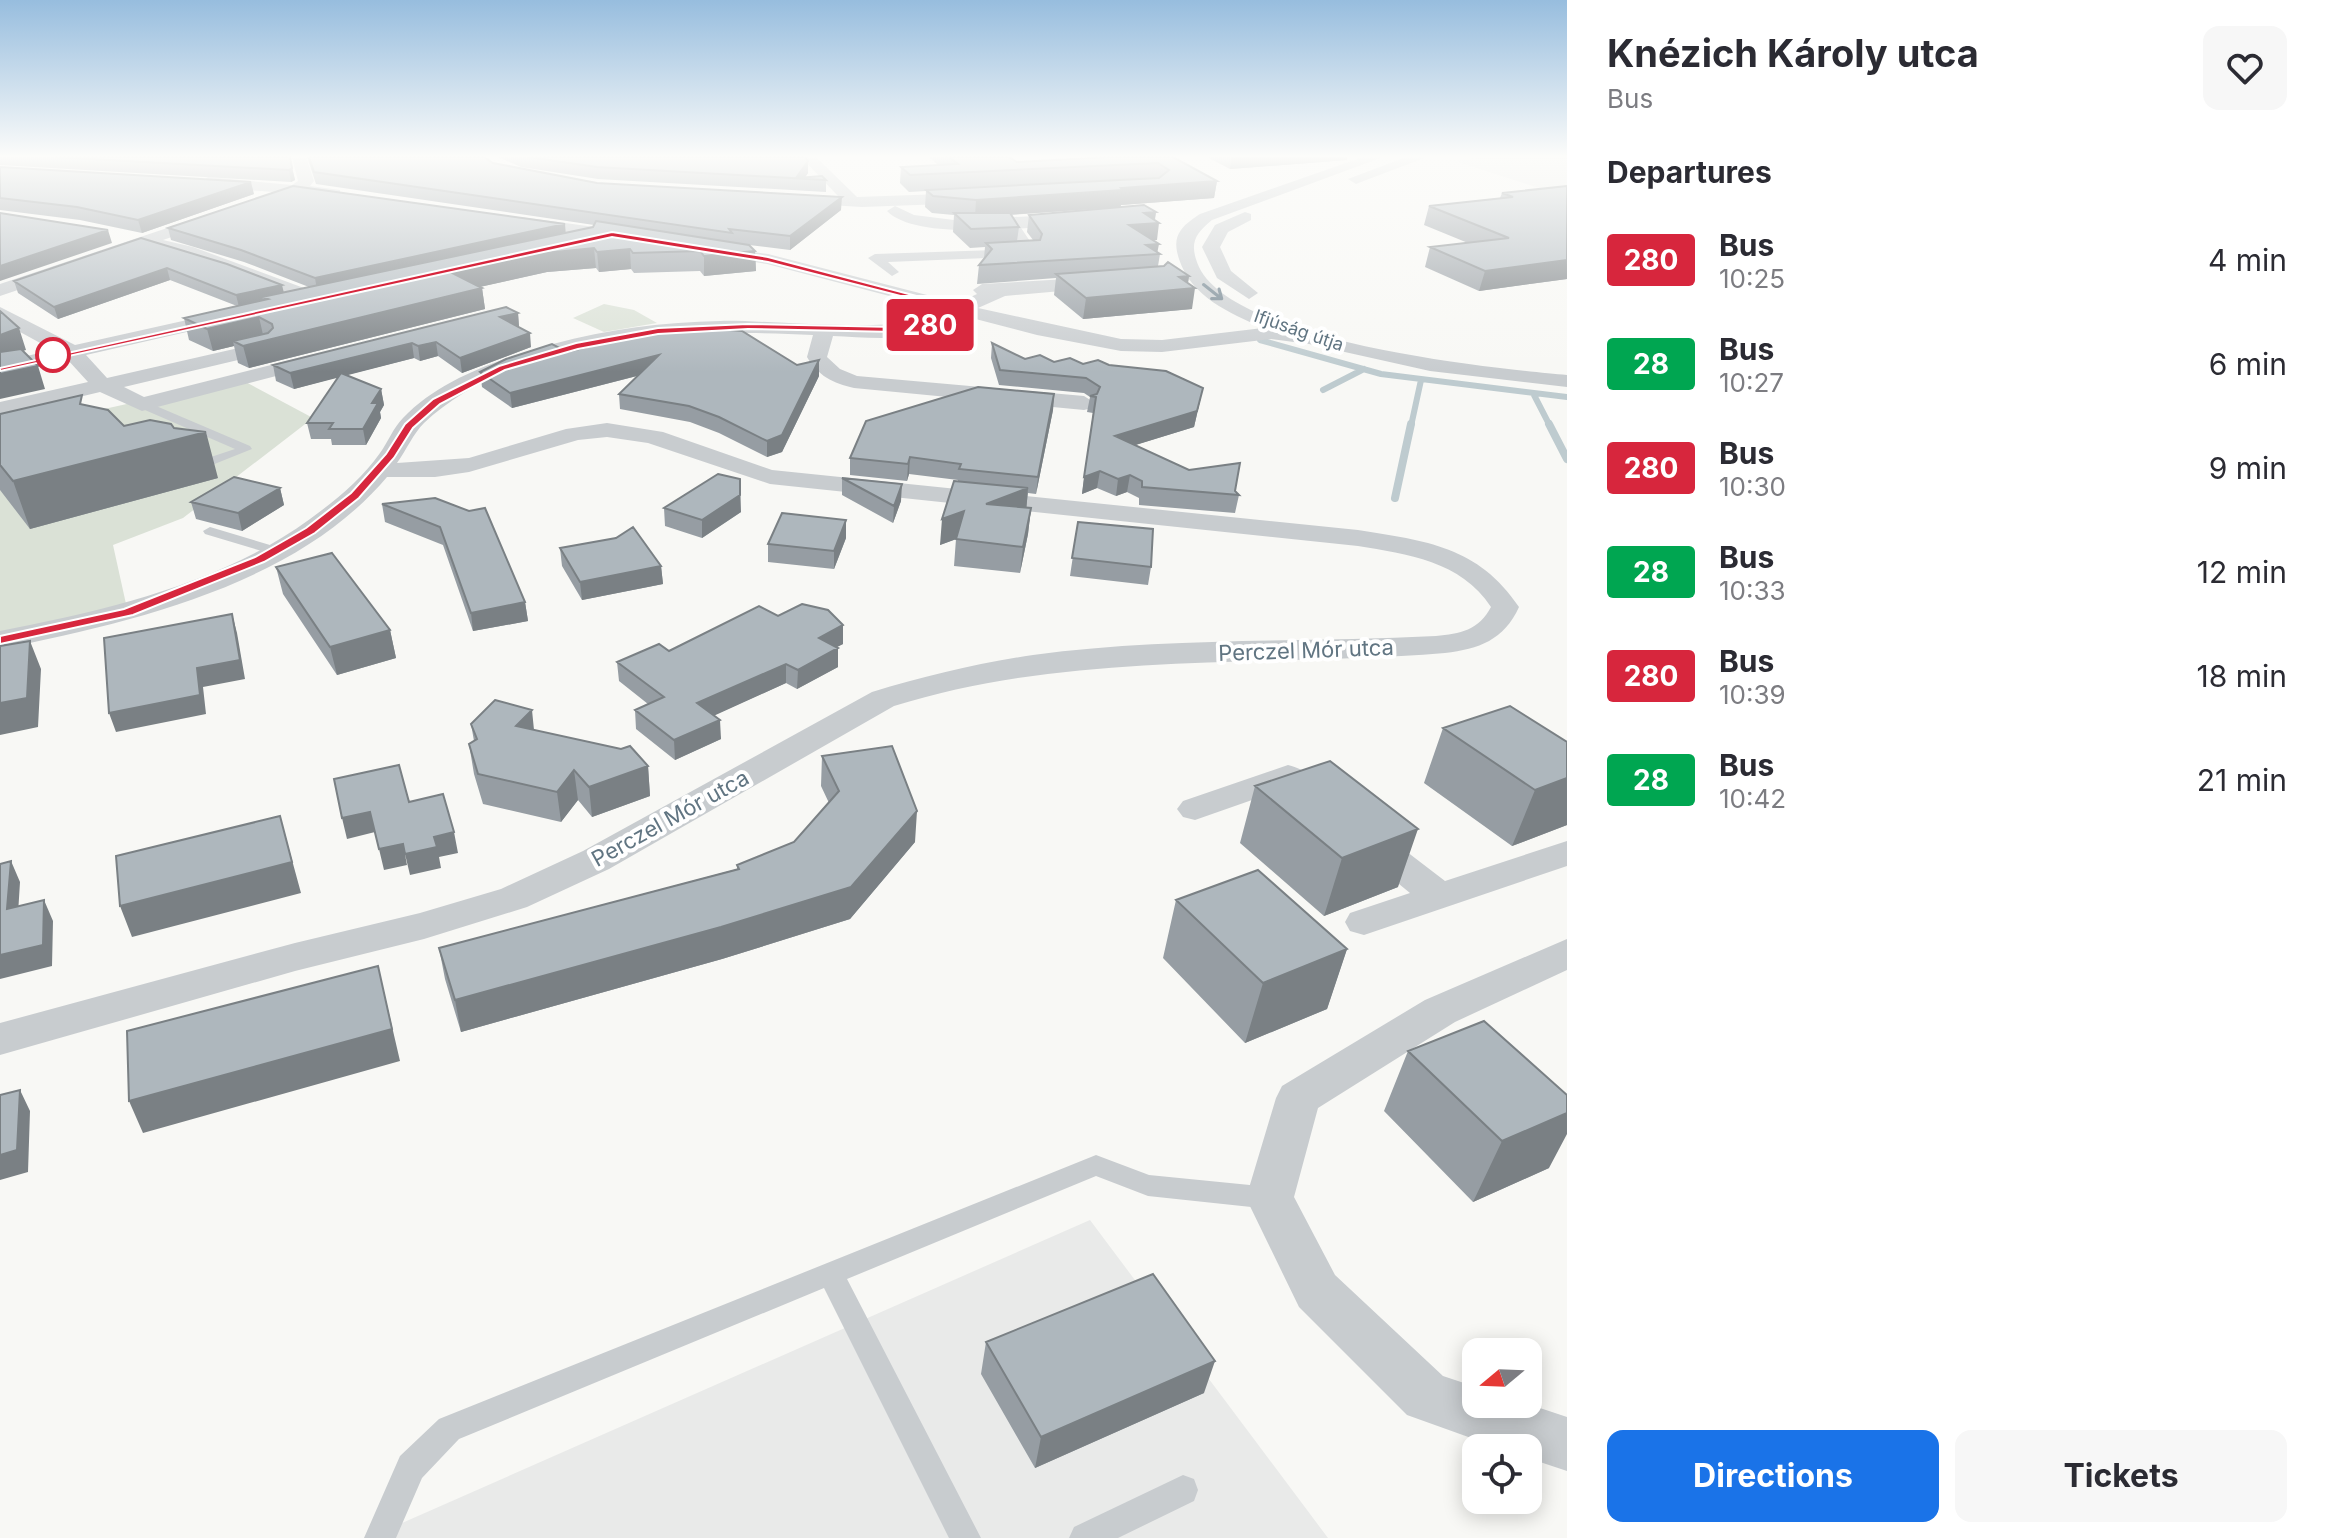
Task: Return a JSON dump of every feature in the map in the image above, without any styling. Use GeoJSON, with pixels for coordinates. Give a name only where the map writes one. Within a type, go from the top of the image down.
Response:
{"type":"FeatureCollection","features":[{"type":"Feature","properties":{"kind":"street"},"geometry":{"type":"LineString","coordinates":[[0,290],[178,229]]}},
{"type":"Feature","properties":{"kind":"street"},"geometry":{"type":"LineString","coordinates":[[574,229],[641,239]]}},
{"type":"Feature","properties":{"kind":"street"},"geometry":{"type":"LineString","coordinates":[[1015,229],[1031,253],[875,258],[892,272],[927,285],[1002,291],[1125,281]]}},
{"type":"Feature","properties":{"kind":"street","name":"Ifjúság útja"},"geometry":{"type":"LineString","coordinates":[[1192,229],[1184,243],[1185,253],[1194,274],[1206,288],[1321,339],[1439,366],[1567,381]]}},
{"type":"Feature","properties":{"kind":"street","name":"Ifjúság útja"},"geometry":{"type":"LineString","coordinates":[[1222,229],[1211,247],[1223,274],[1270,317],[1364,344],[1567,368]]}},
{"type":"Feature","properties":{"kind":"street"},"geometry":{"type":"LineString","coordinates":[[108,234],[187,251],[321,296],[283,305]]}},
{"type":"Feature","properties":{"kind":"street"},"geometry":{"type":"LineString","coordinates":[[552,247],[612,234]]}},
{"type":"Feature","properties":{"kind":"street"},"geometry":{"type":"LineString","coordinates":[[686,246],[768,259],[1037,329],[1121,345],[1187,344],[1271,333],[1321,339]]}},
{"type":"Feature","properties":{"kind":"street"},"geometry":{"type":"LineString","coordinates":[[0,640],[128,613],[275,551],[311,530],[355,496],[379,469],[408,426],[437,402],[502,368],[544,354],[616,337],[658,331],[734,327],[919,327],[944,322],[961,309],[1002,291]]}},
{"type":"Feature","properties":{"kind":"street"},"geometry":{"type":"LineString","coordinates":[[0,368],[253,311]]}},
{"type":"Feature","properties":{"kind":"street"},"geometry":{"type":"LineString","coordinates":[[0,313],[71,351],[102,385],[142,404]]}},
{"type":"Feature","properties":{"kind":"street"},"geometry":{"type":"LineString","coordinates":[[1094,339],[1158,337],[1270,317],[1268,328],[1187,344]]}},
{"type":"Feature","properties":{"kind":"street"},"geometry":{"type":"LineString","coordinates":[[825,328],[817,357],[822,367],[854,382],[1084,403]]}},
{"type":"Feature","properties":{"kind":"street"},"geometry":{"type":"LineString","coordinates":[[0,409],[281,344]]}},
{"type":"Feature","properties":{"kind":"street"},"geometry":{"type":"LineString","coordinates":[[108,414],[332,355]]}},
{"type":"Feature","properties":{"kind":"street","name":"Perczel Mór utca"},"geometry":{"type":"LineString","coordinates":[[0,1039],[281,960],[424,926],[514,898],[596,860],[883,699],[932,682],[1014,665],[1124,655],[1361,650],[1436,645],[1478,637],[1498,623],[1505,607],[1496,590],[1474,571],[1443,557],[1403,545],[770,477],[735,469],[677,444],[633,432],[582,432],[450,471],[379,469]]}},
{"type":"Feature","properties":{"kind":"street"},"geometry":{"type":"LineString","coordinates":[[1195,809],[1288,775],[1440,897]]}},
{"type":"Feature","properties":{"kind":"street"},"geometry":{"type":"LineString","coordinates":[[1364,922],[1567,853]]}},
{"type":"Feature","properties":{"kind":"street"},"geometry":{"type":"LineString","coordinates":[[1567,953],[1440,1011],[1298,1098],[1270,1198],[1317,1291],[1426,1397],[1567,1444]]}},
{"type":"Feature","properties":{"kind":"lane"},"geometry":{"type":"LineString","coordinates":[[142,404],[246,449],[192,468]]}},
{"type":"Feature","properties":{"kind":"lane"},"geometry":{"type":"LineString","coordinates":[[210,531],[275,551]]}},
{"type":"Feature","properties":{"kind":"lane"},"geometry":{"type":"LineString","coordinates":[[380,1538],[411,1467],[449,1429],[1096,1165],[1148,1185],[1270,1198]]}},
{"type":"Feature","properties":{"kind":"lane"},"geometry":{"type":"LineString","coordinates":[[831,1275],[965,1538]]}},
{"type":"Feature","properties":{"kind":"lane"},"geometry":{"type":"LineString","coordinates":[[1085,1538],[1183,1490]]}},
{"type":"Feature","properties":{"kind":"shaded area"},"geometry":{"type":"Polygon","coordinates":[[[604,304],[634,310],[657,323],[604,332],[573,318],[604,304]]]}},
{"type":"Feature","properties":{"kind":"shaded area"},"geometry":{"type":"Polygon","coordinates":[[[240,379],[313,418],[183,518],[113,545],[128,613],[0,638],[0,432],[240,379]]]}},
{"type":"Feature","properties":{"kind":"shaded area"},"geometry":{"type":"Polygon","coordinates":[[[1090,1220],[1328,1538],[368,1538],[1090,1220]]]}},
{"type":"Feature","properties":{"kind":"building"},"geometry":{"type":"Polygon","coordinates":[[[0,229],[108,230],[0,266],[0,229]]]}},
{"type":"Feature","properties":{"kind":"building"},"geometry":{"type":"Polygon","coordinates":[[[171,229],[543,229],[315,278],[241,250],[171,229]]]}},
{"type":"Feature","properties":{"kind":"building"},"geometry":{"type":"Polygon","coordinates":[[[585,229],[646,229],[749,245],[755,251],[704,256],[700,251],[633,253],[630,249],[597,252],[594,248],[545,253],[450,272],[482,288],[243,346],[233,341],[268,333],[273,328],[272,324],[259,317],[207,329],[184,318],[268,299],[262,297],[585,229]]]}},
{"type":"Feature","properties":{"kind":"building"},"geometry":{"type":"Polygon","coordinates":[[[703,229],[800,229],[790,236],[729,229],[732,233],[703,229]]]}},
{"type":"Feature","properties":{"kind":"building"},"geometry":{"type":"Polygon","coordinates":[[[1038,229],[1135,229],[1159,244],[1146,245],[1160,254],[979,265],[992,249],[986,243],[1040,240],[1042,234],[1038,229]]]}},
{"type":"Feature","properties":{"kind":"building"},"geometry":{"type":"Polygon","coordinates":[[[1486,229],[1567,229],[1567,260],[1485,271],[1430,247],[1509,238],[1486,229]]]}},
{"type":"Feature","properties":{"kind":"building"},"geometry":{"type":"Polygon","coordinates":[[[141,238],[227,264],[282,285],[236,295],[167,268],[54,307],[14,281],[141,238]]]}},
{"type":"Feature","properties":{"kind":"building"},"geometry":{"type":"Polygon","coordinates":[[[1168,262],[1189,276],[1179,277],[1195,288],[1086,298],[1056,274],[1164,266],[1168,262]]]}},
{"type":"Feature","properties":{"kind":"building"},"geometry":{"type":"Polygon","coordinates":[[[506,307],[518,313],[500,317],[530,333],[460,358],[436,342],[418,346],[412,343],[290,373],[273,365],[506,307]]]}},
{"type":"Feature","properties":{"kind":"building"},"geometry":{"type":"Polygon","coordinates":[[[0,311],[19,328],[0,335],[0,311]]]}},
{"type":"Feature","properties":{"kind":"building"},"geometry":{"type":"Polygon","coordinates":[[[694,327],[742,331],[797,365],[819,360],[782,435],[767,441],[689,406],[619,394],[659,355],[510,393],[480,372],[506,359],[552,344],[567,352],[633,336],[694,327]]]}},
{"type":"Feature","properties":{"kind":"building"},"geometry":{"type":"Polygon","coordinates":[[[992,343],[1025,359],[1040,355],[1054,362],[1070,358],[1083,364],[1098,360],[1109,365],[1166,371],[1203,388],[1197,411],[1115,436],[1189,470],[1240,463],[1235,491],[1239,495],[1142,487],[1142,481],[1130,475],[1118,479],[1100,471],[1084,477],[1096,397],[1090,396],[1097,394],[1100,387],[1086,378],[1000,370],[992,343]]]}},
{"type":"Feature","properties":{"kind":"building"},"geometry":{"type":"Polygon","coordinates":[[[21,349],[38,366],[0,374],[0,352],[21,349]]]}},
{"type":"Feature","properties":{"kind":"building"},"geometry":{"type":"Polygon","coordinates":[[[341,373],[381,389],[372,403],[378,403],[363,429],[329,429],[333,423],[307,423],[341,373]]]}},
{"type":"Feature","properties":{"kind":"building"},"geometry":{"type":"Polygon","coordinates":[[[978,387],[1054,394],[1038,477],[959,469],[961,464],[910,457],[908,464],[850,458],[866,421],[978,387]]]}},
{"type":"Feature","properties":{"kind":"building"},"geometry":{"type":"Polygon","coordinates":[[[82,395],[80,404],[108,410],[124,426],[150,420],[171,424],[174,428],[206,432],[13,481],[0,465],[0,414],[82,395]]]}},
{"type":"Feature","properties":{"kind":"building"},"geometry":{"type":"Polygon","coordinates":[[[718,474],[740,479],[740,495],[702,520],[664,508],[718,474]]]}},
{"type":"Feature","properties":{"kind":"building"},"geometry":{"type":"Polygon","coordinates":[[[234,477],[280,488],[238,513],[191,502],[234,477]]]}},
{"type":"Feature","properties":{"kind":"building"},"geometry":{"type":"Polygon","coordinates":[[[842,478],[902,484],[894,506],[842,478]]]}},
{"type":"Feature","properties":{"kind":"building"},"geometry":{"type":"Polygon","coordinates":[[[954,481],[1028,488],[986,504],[1031,508],[1023,547],[956,539],[964,511],[942,519],[954,481]]]}},
{"type":"Feature","properties":{"kind":"building"},"geometry":{"type":"Polygon","coordinates":[[[435,498],[469,511],[485,508],[525,602],[471,613],[440,527],[382,504],[435,498]]]}},
{"type":"Feature","properties":{"kind":"building"},"geometry":{"type":"Polygon","coordinates":[[[782,513],[846,520],[834,551],[768,544],[782,513]]]}},
{"type":"Feature","properties":{"kind":"building"},"geometry":{"type":"Polygon","coordinates":[[[1078,522],[1153,529],[1151,567],[1072,558],[1078,522]]]}},
{"type":"Feature","properties":{"kind":"building"},"geometry":{"type":"Polygon","coordinates":[[[633,527],[661,566],[580,582],[560,548],[616,538],[633,527]]]}},
{"type":"Feature","properties":{"kind":"building"},"geometry":{"type":"Polygon","coordinates":[[[332,553],[390,630],[330,647],[276,567],[332,553]]]}},
{"type":"Feature","properties":{"kind":"building"},"geometry":{"type":"Polygon","coordinates":[[[802,604],[828,610],[843,625],[819,638],[838,648],[798,670],[786,664],[697,703],[720,720],[674,740],[635,710],[664,697],[617,662],[659,644],[669,651],[759,606],[778,616],[802,604]]]}},
{"type":"Feature","properties":{"kind":"building"},"geometry":{"type":"Polygon","coordinates":[[[232,614],[240,660],[197,668],[200,695],[109,713],[104,638],[232,614]]]}},
{"type":"Feature","properties":{"kind":"building"},"geometry":{"type":"Polygon","coordinates":[[[30,641],[27,698],[0,703],[0,646],[30,641]]]}},
{"type":"Feature","properties":{"kind":"building"},"geometry":{"type":"Polygon","coordinates":[[[495,700],[532,710],[516,726],[621,749],[630,746],[648,766],[589,787],[574,770],[557,792],[478,774],[469,744],[477,739],[471,724],[495,700]]]}},
{"type":"Feature","properties":{"kind":"building"},"geometry":{"type":"Polygon","coordinates":[[[1510,706],[1567,742],[1567,778],[1535,790],[1443,728],[1510,706]]]}},
{"type":"Feature","properties":{"kind":"building"},"geometry":{"type":"Polygon","coordinates":[[[892,746],[917,811],[851,887],[721,927],[455,1000],[439,948],[739,869],[737,865],[794,842],[839,791],[822,756],[892,746]]]}},
{"type":"Feature","properties":{"kind":"building"},"geometry":{"type":"Polygon","coordinates":[[[1330,761],[1418,829],[1342,858],[1255,786],[1330,761]]]}},
{"type":"Feature","properties":{"kind":"building"},"geometry":{"type":"Polygon","coordinates":[[[399,765],[409,802],[443,794],[454,832],[434,837],[437,847],[405,854],[403,844],[379,849],[370,812],[342,818],[334,779],[399,765]]]}},
{"type":"Feature","properties":{"kind":"building"},"geometry":{"type":"Polygon","coordinates":[[[280,816],[292,862],[120,906],[116,856],[280,816]]]}},
{"type":"Feature","properties":{"kind":"building"},"geometry":{"type":"Polygon","coordinates":[[[11,861],[7,909],[44,900],[43,945],[0,955],[0,864],[11,861]]]}},
{"type":"Feature","properties":{"kind":"building"},"geometry":{"type":"Polygon","coordinates":[[[1258,870],[1347,949],[1263,983],[1176,900],[1258,870]]]}},
{"type":"Feature","properties":{"kind":"building"},"geometry":{"type":"Polygon","coordinates":[[[378,966],[392,1029],[129,1101],[127,1031],[378,966]]]}},
{"type":"Feature","properties":{"kind":"building"},"geometry":{"type":"Polygon","coordinates":[[[1484,1021],[1567,1095],[1567,1113],[1502,1141],[1408,1051],[1484,1021]]]}},
{"type":"Feature","properties":{"kind":"building"},"geometry":{"type":"Polygon","coordinates":[[[20,1090],[17,1150],[0,1155],[0,1095],[20,1090]]]}},
{"type":"Feature","properties":{"kind":"building"},"geometry":{"type":"Polygon","coordinates":[[[1153,1274],[1215,1361],[1041,1437],[986,1342],[1153,1274]]]}},
{"type":"Feature","properties":{"kind":"waterway"},"geometry":{"type":"LineString","coordinates":[[1260,340],[1364,369]]}},
{"type":"Feature","properties":{"kind":"waterway"},"geometry":{"type":"LineString","coordinates":[[1323,390],[1364,369]]}},
{"type":"Feature","properties":{"kind":"waterway"},"geometry":{"type":"LineString","coordinates":[[1364,369],[1381,374],[1567,397]]}},
{"type":"Feature","properties":{"kind":"waterway"},"geometry":{"type":"LineString","coordinates":[[1411,426],[1421,380]]}},
{"type":"Feature","properties":{"kind":"waterway"},"geometry":{"type":"LineString","coordinates":[[1534,395],[1550,426]]}},
{"type":"Feature","properties":{"kind":"waterway"},"geometry":{"type":"LineString","coordinates":[[1395,498],[1411,424]]}},
{"type":"Feature","properties":{"kind":"waterway"},"geometry":{"type":"LineString","coordinates":[[1549,424],[1567,459]]}},
{"type":"Feature","properties":{"kind":"bus line","name":"280"},"geometry":{"type":"LineString","coordinates":[[0,368],[612,234],[768,259],[961,309],[944,322],[896,329],[748,326],[658,331],[576,346],[502,368],[437,402],[408,426],[390,455],[355,496],[285,546],[128,613],[0,640]]}}]}
